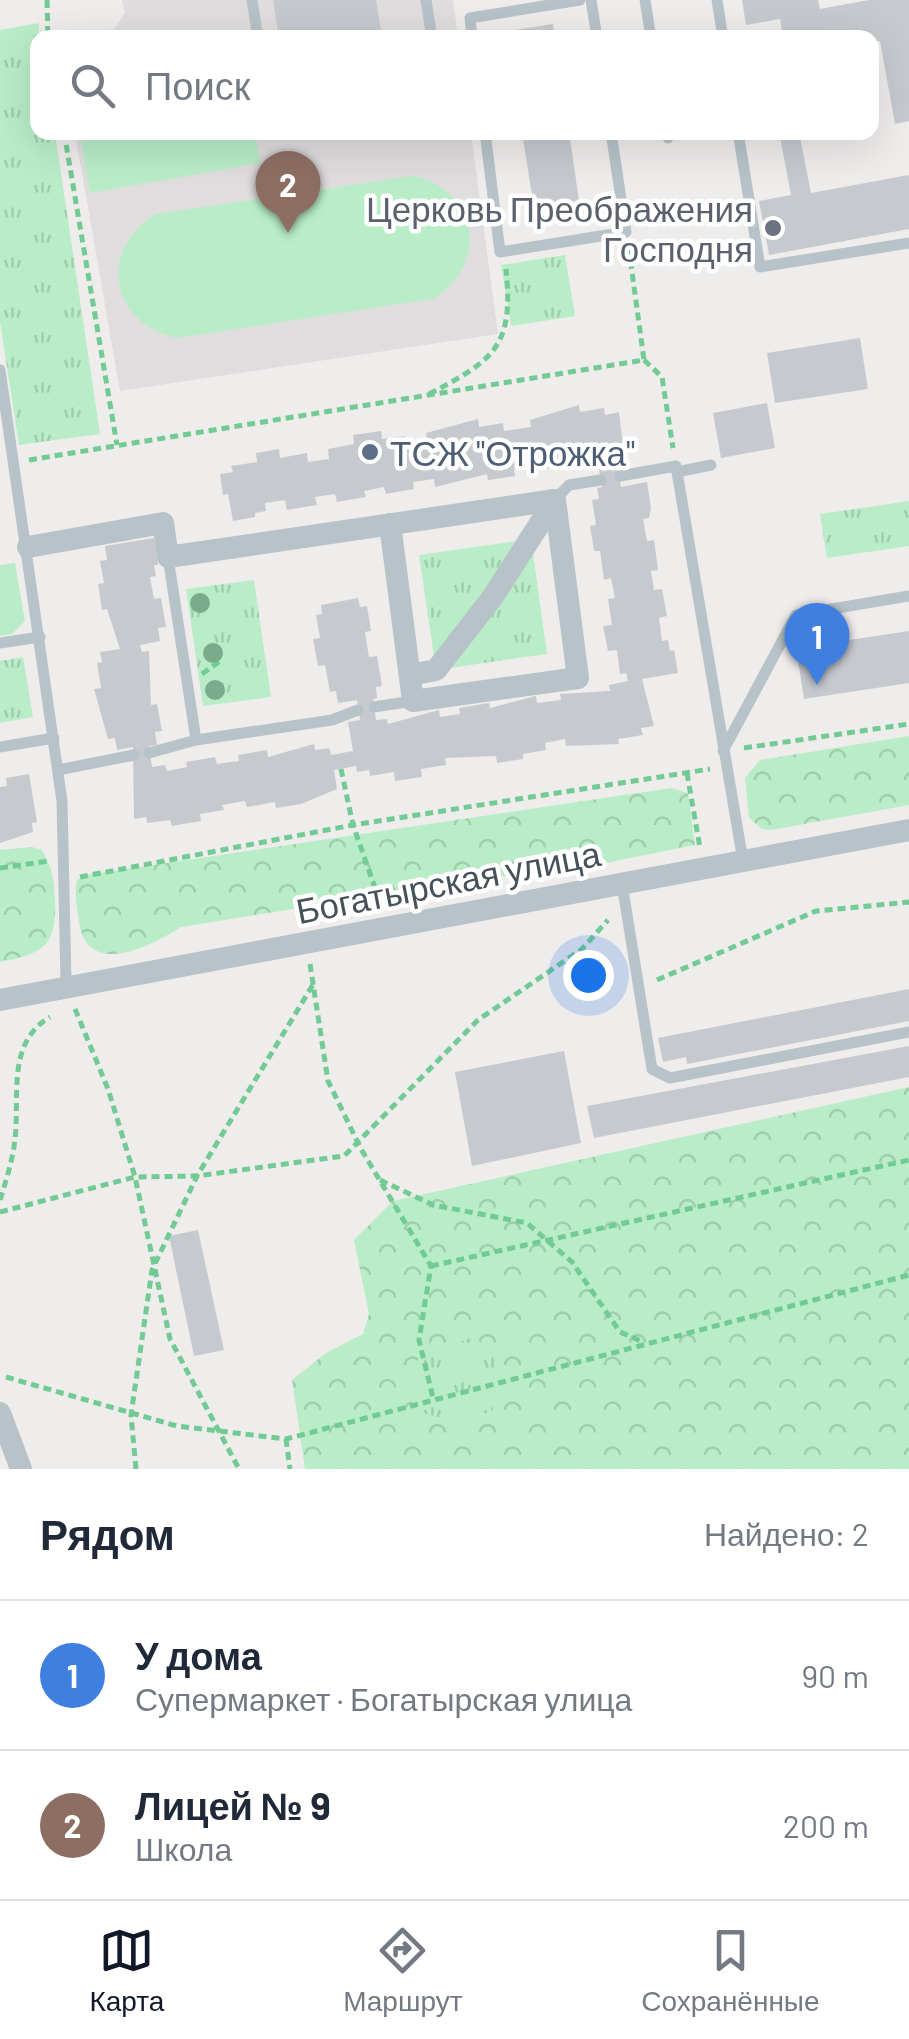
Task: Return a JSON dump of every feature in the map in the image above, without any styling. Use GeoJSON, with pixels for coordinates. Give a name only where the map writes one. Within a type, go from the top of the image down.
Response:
{"type":"FeatureCollection","features":[{"type":"Feature","properties":{"kind":"street"},"geometry":{"type":"LineString","coordinates":[[28,546],[163,523],[168,557],[555,500]]}},
{"type":"Feature","properties":{"kind":"street"},"geometry":{"type":"LineString","coordinates":[[390,524],[413,701],[578,678],[555,500]]}},
{"type":"Feature","properties":{"kind":"street"},"geometry":{"type":"LineString","coordinates":[[410,675],[436,670],[492,598],[555,500]]}},
{"type":"Feature","properties":{"kind":"street","name":"Богатырская улица"},"geometry":{"type":"LineString","coordinates":[[0,1000],[909,830]]}},
{"type":"Feature","properties":{"kind":"street"},"geometry":{"type":"LineString","coordinates":[[0,1414],[21,1469]]}},
{"type":"Feature","properties":{"kind":"lane"},"geometry":{"type":"LineString","coordinates":[[252,0],[257,30]]}},
{"type":"Feature","properties":{"kind":"lane"},"geometry":{"type":"LineString","coordinates":[[426,0],[431,30]]}},
{"type":"Feature","properties":{"kind":"lane"},"geometry":{"type":"LineString","coordinates":[[471,30],[470,18],[580,0]]}},
{"type":"Feature","properties":{"kind":"lane"},"geometry":{"type":"LineString","coordinates":[[591,0],[596,30]]}},
{"type":"Feature","properties":{"kind":"lane"},"geometry":{"type":"LineString","coordinates":[[645,0],[650,30]]}},
{"type":"Feature","properties":{"kind":"lane"},"geometry":{"type":"LineString","coordinates":[[717,0],[722,30]]}},
{"type":"Feature","properties":{"kind":"lane"},"geometry":{"type":"LineString","coordinates":[[486,140],[500,252],[626,232],[612,140]]}},
{"type":"Feature","properties":{"kind":"lane"},"geometry":{"type":"LineString","coordinates":[[739,140],[760,268],[909,243]]}},
{"type":"Feature","properties":{"kind":"lane"},"geometry":{"type":"LineString","coordinates":[[0,370],[58,770],[68,879],[66,982]]}},
{"type":"Feature","properties":{"kind":"lane"},"geometry":{"type":"LineString","coordinates":[[620,476],[711,465]]}},
{"type":"Feature","properties":{"kind":"lane"},"geometry":{"type":"LineString","coordinates":[[676,469],[743,861]]}},
{"type":"Feature","properties":{"kind":"lane"},"geometry":{"type":"LineString","coordinates":[[555,500],[568,486],[600,480]]}},
{"type":"Feature","properties":{"kind":"lane"},"geometry":{"type":"LineString","coordinates":[[168,557],[196,740]]}},
{"type":"Feature","properties":{"kind":"lane"},"geometry":{"type":"LineString","coordinates":[[723,751],[796,615],[909,596]]}},
{"type":"Feature","properties":{"kind":"lane"},"geometry":{"type":"LineString","coordinates":[[0,643],[40,636]]}},
{"type":"Feature","properties":{"kind":"lane"},"geometry":{"type":"LineString","coordinates":[[374,707],[413,701]]}},
{"type":"Feature","properties":{"kind":"lane"},"geometry":{"type":"LineString","coordinates":[[149,753],[196,740],[332,720],[358,710]]}},
{"type":"Feature","properties":{"kind":"lane"},"geometry":{"type":"LineString","coordinates":[[0,747],[54,738]]}},
{"type":"Feature","properties":{"kind":"lane"},"geometry":{"type":"LineString","coordinates":[[58,770],[134,756]]}},
{"type":"Feature","properties":{"kind":"lane"},"geometry":{"type":"LineString","coordinates":[[622,884],[652,1069],[670,1078],[909,1032]]}},
{"type":"Feature","properties":{"kind":"path"},"geometry":{"type":"LineString","coordinates":[[47,0],[48,30]]}},
{"type":"Feature","properties":{"kind":"path"},"geometry":{"type":"LineString","coordinates":[[65,140],[117,446]]}},
{"type":"Feature","properties":{"kind":"path"},"geometry":{"type":"LineString","coordinates":[[626,232],[644,360],[662,377],[676,469]]}},
{"type":"Feature","properties":{"kind":"path"},"geometry":{"type":"LineString","coordinates":[[425,396],[472,372],[497,351],[508,321],[504,252]]}},
{"type":"Feature","properties":{"kind":"path"},"geometry":{"type":"LineString","coordinates":[[14,462],[644,360]]}},
{"type":"Feature","properties":{"kind":"path"},"geometry":{"type":"LineString","coordinates":[[723,751],[909,724]]}},
{"type":"Feature","properties":{"kind":"path"},"geometry":{"type":"LineString","coordinates":[[68,879],[353,825],[725,766]]}},
{"type":"Feature","properties":{"kind":"path"},"geometry":{"type":"LineString","coordinates":[[342,769],[353,825],[389,927]]}},
{"type":"Feature","properties":{"kind":"path"},"geometry":{"type":"LineString","coordinates":[[687,772],[700,849]]}},
{"type":"Feature","properties":{"kind":"path"},"geometry":{"type":"LineString","coordinates":[[0,868],[66,858]]}},
{"type":"Feature","properties":{"kind":"path"},"geometry":{"type":"LineString","coordinates":[[638,988],[816,910],[909,902]]}},
{"type":"Feature","properties":{"kind":"path"},"geometry":{"type":"LineString","coordinates":[[0,1212],[135,1177],[197,1176],[331,1161],[358,1142],[478,1020],[582,950],[609,918]]}},
{"type":"Feature","properties":{"kind":"path"},"geometry":{"type":"LineString","coordinates":[[309,956],[328,1081],[358,1142],[431,1266],[419,1340],[433,1398]]}},
{"type":"Feature","properties":{"kind":"path"},"geometry":{"type":"LineString","coordinates":[[136,1469],[131,1415],[152,1270],[197,1176],[314,982]]}},
{"type":"Feature","properties":{"kind":"path"},"geometry":{"type":"LineString","coordinates":[[74,1006],[108,1089],[135,1177],[170,1340],[239,1469]]}},
{"type":"Feature","properties":{"kind":"path"},"geometry":{"type":"LineString","coordinates":[[0,1200],[15,1139],[15,1085],[23,1046],[41,1022],[54,1015]]}},
{"type":"Feature","properties":{"kind":"path"},"geometry":{"type":"LineString","coordinates":[[431,1266],[909,1160]]}},
{"type":"Feature","properties":{"kind":"path"},"geometry":{"type":"LineString","coordinates":[[379,1179],[433,1205],[528,1224],[572,1262],[620,1332],[646,1343]]}},
{"type":"Feature","properties":{"kind":"path"},"geometry":{"type":"LineString","coordinates":[[6,1377],[131,1415],[286,1439],[909,1275]]}},
{"type":"Feature","properties":{"kind":"path"},"geometry":{"type":"LineString","coordinates":[[286,1439],[290,1469]]}},
{"type":"Feature","properties":{"kind":"shaded area"},"geometry":{"type":"Polygon","coordinates":[[[122,0],[453,0],[457,30],[108,30],[114,29],[125,13],[122,0]]]}},
{"type":"Feature","properties":{"kind":"shaded area"},"geometry":{"type":"Polygon","coordinates":[[[76,140],[472,140],[498,334],[120,391],[76,140]]]}},
{"type":"Feature","properties":{"kind":"green space"},"geometry":{"type":"Polygon","coordinates":[[[39,23],[39,30],[30,30],[30,140],[56,140],[100,434],[19,445],[0,321],[0,30],[39,23]]]}},
{"type":"Feature","properties":{"kind":"green space"},"geometry":{"type":"Polygon","coordinates":[[[81,140],[256,140],[260,163],[90,193],[81,140]]]}},
{"type":"Feature","properties":{"kind":"green space"},"geometry":{"type":"Polygon","coordinates":[[[413,176],[452,196],[469,230],[463,268],[451,285],[432,299],[176,338],[154,330],[136,317],[125,301],[119,284],[119,265],[125,246],[137,229],[156,214],[413,176]]]}},
{"type":"Feature","properties":{"kind":"green space"},"geometry":{"type":"Polygon","coordinates":[[[565,255],[575,316],[511,326],[501,265],[565,255]]]}},
{"type":"Feature","properties":{"kind":"green space"},"geometry":{"type":"Polygon","coordinates":[[[909,501],[909,546],[827,558],[820,514],[909,501]]]}},
{"type":"Feature","properties":{"kind":"green space"},"geometry":{"type":"Polygon","coordinates":[[[531,539],[547,654],[436,670],[419,555],[531,539]]]}},
{"type":"Feature","properties":{"kind":"green space"},"geometry":{"type":"Polygon","coordinates":[[[15,563],[25,621],[12,634],[0,636],[0,565],[15,563]]]}},
{"type":"Feature","properties":{"kind":"green space"},"geometry":{"type":"Polygon","coordinates":[[[254,580],[271,697],[203,706],[186,589],[254,580]]]}},
{"type":"Feature","properties":{"kind":"green space"},"geometry":{"type":"Polygon","coordinates":[[[23,657],[33,717],[0,723],[0,661],[23,657]]]}},
{"type":"Feature","properties":{"kind":"green space"},"geometry":{"type":"Polygon","coordinates":[[[909,736],[909,805],[771,830],[762,829],[749,818],[745,778],[760,760],[909,736]]]}},
{"type":"Feature","properties":{"kind":"green space"},"geometry":{"type":"Polygon","coordinates":[[[671,788],[688,793],[695,845],[555,873],[491,877],[181,927],[153,943],[121,953],[106,954],[94,949],[84,939],[79,921],[76,885],[86,875],[671,788]]]}},
{"type":"Feature","properties":{"kind":"green space"},"geometry":{"type":"Polygon","coordinates":[[[0,850],[42,850],[51,869],[53,929],[44,946],[36,951],[0,962],[0,850]]]}},
{"type":"Feature","properties":{"kind":"green space"},"geometry":{"type":"Polygon","coordinates":[[[909,1087],[909,1469],[305,1469],[292,1380],[326,1353],[363,1334],[369,1314],[354,1240],[393,1201],[909,1087]]]}},
{"type":"Feature","properties":{"kind":"green space"},"geometry":{"type":"Polygon","coordinates":[[[470,1338],[492,1347],[500,1401],[491,1412],[454,1421],[411,1410],[418,1358],[470,1338]]]}},
{"type":"Feature","properties":{"kind":"building"},"geometry":{"type":"Polygon","coordinates":[[[273,0],[376,0],[381,30],[278,30],[273,0]]]}},
{"type":"Feature","properties":{"kind":"building"},"geometry":{"type":"Polygon","coordinates":[[[742,0],[818,0],[820,9],[869,0],[909,0],[909,121],[895,124],[879,30],[782,30],[780,19],[746,25],[742,0]]]}},
{"type":"Feature","properties":{"kind":"building"},"geometry":{"type":"Polygon","coordinates":[[[553,24],[554,30],[514,30],[553,24]]]}},
{"type":"Feature","properties":{"kind":"building"},"geometry":{"type":"Polygon","coordinates":[[[523,140],[570,140],[581,214],[536,221],[523,140]]]}},
{"type":"Feature","properties":{"kind":"building"},"geometry":{"type":"Polygon","coordinates":[[[781,140],[801,140],[811,193],[909,175],[909,229],[769,255],[759,201],[791,195],[781,140]]]}},
{"type":"Feature","properties":{"kind":"building"},"geometry":{"type":"Polygon","coordinates":[[[860,338],[868,389],[775,403],[767,353],[860,338]]]}},
{"type":"Feature","properties":{"kind":"building"},"geometry":{"type":"Polygon","coordinates":[[[767,403],[775,448],[721,458],[713,413],[767,403]]]}},
{"type":"Feature","properties":{"kind":"building"},"geometry":{"type":"Polygon","coordinates":[[[579,405],[580,412],[604,408],[605,415],[619,412],[625,464],[617,465],[621,487],[647,482],[651,508],[649,518],[643,519],[647,541],[654,540],[658,570],[651,571],[654,590],[662,589],[667,616],[659,618],[662,641],[668,640],[670,651],[674,650],[678,673],[642,679],[654,726],[641,728],[643,735],[618,739],[619,744],[566,746],[565,739],[545,743],[546,750],[523,754],[523,759],[497,763],[496,756],[445,758],[446,765],[421,769],[422,777],[395,781],[394,772],[370,776],[369,770],[357,772],[356,766],[334,770],[337,789],[301,804],[276,808],[275,802],[247,807],[245,801],[200,814],[201,821],[172,826],[170,820],[147,823],[146,817],[134,819],[133,747],[117,750],[115,738],[108,739],[94,689],[101,688],[97,663],[102,662],[100,652],[120,649],[107,609],[102,610],[98,584],[104,583],[100,561],[107,560],[105,546],[154,538],[158,565],[154,565],[156,576],[150,577],[154,599],[161,598],[166,627],[158,628],[160,641],[140,645],[142,652],[149,651],[151,705],[157,704],[162,731],[155,732],[157,745],[149,746],[152,767],[165,765],[167,771],[187,767],[186,762],[215,757],[217,764],[239,761],[238,755],[267,750],[268,757],[314,744],[315,750],[329,748],[331,755],[353,751],[348,722],[360,720],[357,700],[338,703],[336,691],[330,692],[325,665],[318,666],[313,639],[320,638],[316,615],[322,614],[321,605],[358,598],[360,607],[367,606],[371,631],[365,632],[369,657],[377,656],[382,686],[376,687],[377,698],[373,699],[376,720],[387,719],[388,724],[439,710],[440,717],[460,714],[459,708],[489,703],[490,708],[536,696],[537,703],[561,700],[560,694],[610,691],[609,685],[628,681],[626,673],[620,674],[617,650],[608,651],[603,626],[612,625],[608,599],[615,598],[611,578],[604,580],[600,551],[594,551],[590,526],[596,525],[592,500],[599,499],[597,488],[602,487],[598,464],[588,465],[587,459],[538,471],[536,465],[514,469],[515,476],[488,480],[487,474],[435,487],[434,479],[413,482],[414,489],[386,494],[384,487],[364,491],[366,497],[337,502],[335,494],[315,497],[317,505],[287,510],[285,500],[265,503],[266,511],[233,521],[228,494],[223,495],[220,474],[233,472],[231,466],[257,462],[256,453],[279,449],[280,458],[307,453],[308,462],[329,459],[328,449],[354,444],[353,435],[381,431],[382,439],[405,436],[406,443],[427,440],[426,433],[478,419],[479,427],[503,423],[504,431],[531,427],[530,420],[579,405]]]}},
{"type":"Feature","properties":{"kind":"building"},"geometry":{"type":"Polygon","coordinates":[[[909,631],[909,683],[804,699],[796,648],[909,631]]]}},
{"type":"Feature","properties":{"kind":"building"},"geometry":{"type":"Polygon","coordinates":[[[29,774],[37,822],[32,823],[33,832],[0,843],[0,787],[7,786],[6,778],[29,774]]]}},
{"type":"Feature","properties":{"kind":"building"},"geometry":{"type":"Polygon","coordinates":[[[909,989],[909,1021],[687,1064],[686,1057],[663,1062],[658,1038],[909,989]]]}},
{"type":"Feature","properties":{"kind":"building"},"geometry":{"type":"Polygon","coordinates":[[[909,1046],[909,1077],[594,1138],[587,1106],[909,1046]]]}},
{"type":"Feature","properties":{"kind":"building"},"geometry":{"type":"Polygon","coordinates":[[[564,1051],[581,1143],[472,1166],[455,1072],[564,1051]]]}},
{"type":"Feature","properties":{"kind":"building"},"geometry":{"type":"Polygon","coordinates":[[[198,1230],[224,1350],[194,1356],[169,1236],[198,1230]]]}},
{"type":"Feature","properties":{"kind":"place","name":"Церковь Преображения Господня"},"geometry":{"type":"Point","coordinates":[773,228]}},
{"type":"Feature","properties":{"kind":"place","name":"Лицей № 9"},"geometry":{"type":"Point","coordinates":[288,233]}},
{"type":"Feature","properties":{"kind":"place","name":"ТСЖ \"Отрожка\""},"geometry":{"type":"Point","coordinates":[370,452]}},
{"type":"Feature","properties":{"kind":"place","name":"У дома"},"geometry":{"type":"Point","coordinates":[817,685]}}]}
